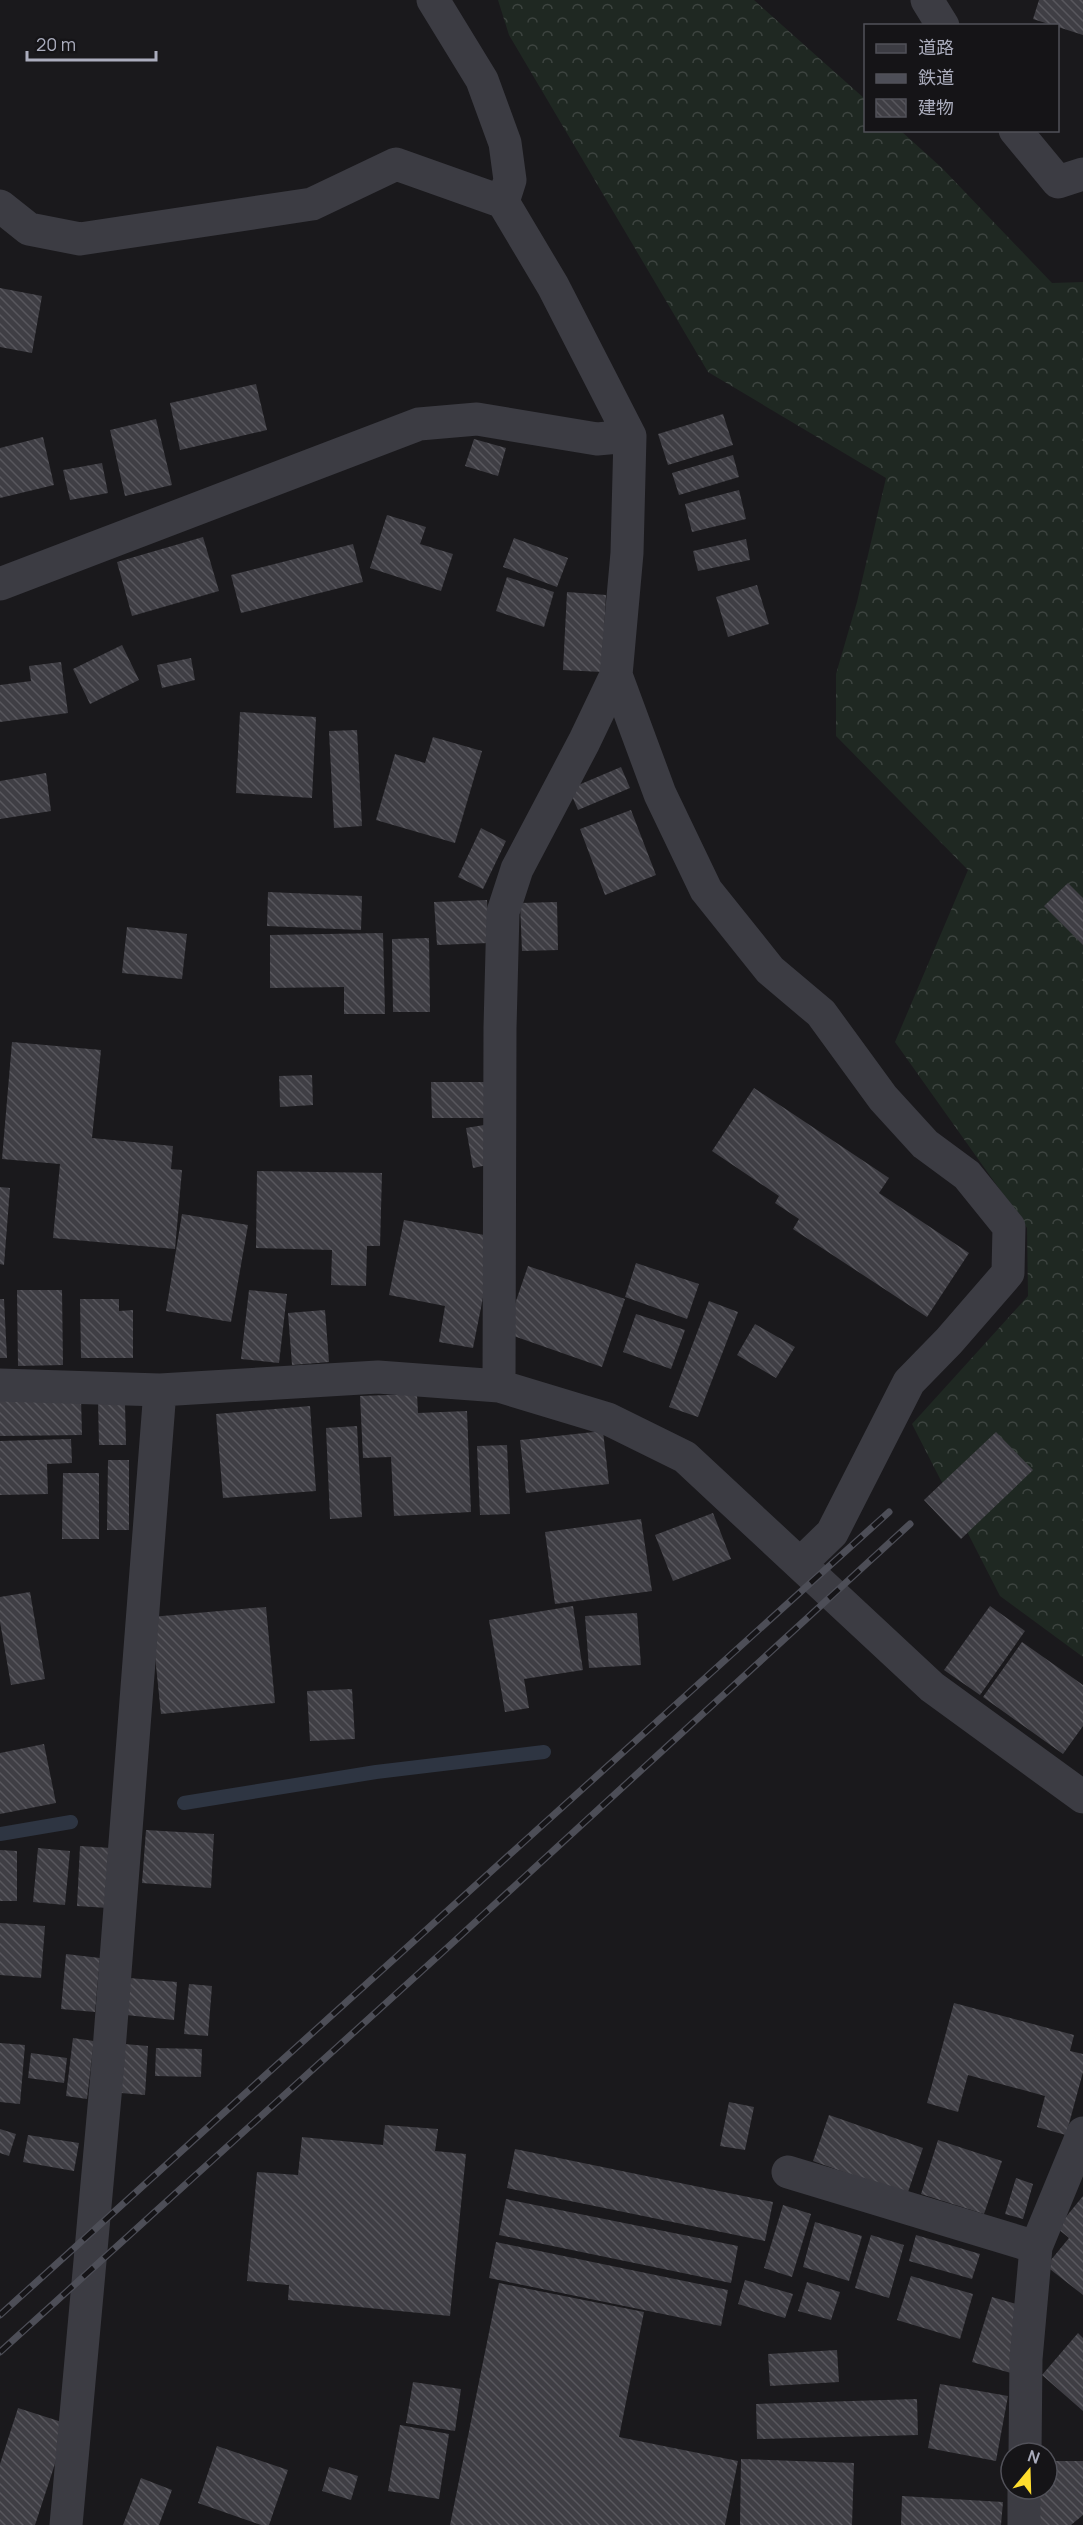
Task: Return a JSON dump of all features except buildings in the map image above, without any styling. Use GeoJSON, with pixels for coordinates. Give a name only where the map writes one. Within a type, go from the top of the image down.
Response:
{"type":"FeatureCollection","features":[{"type":"Feature","properties":{"kind":"street"},"geometry":{"type":"LineString","coordinates":[[433,0],[482,80],[505,143],[510,180],[503,202]]}},
{"type":"Feature","properties":{"kind":"street"},"geometry":{"type":"LineString","coordinates":[[927,0],[942,24]]}},
{"type":"Feature","properties":{"kind":"street"},"geometry":{"type":"LineString","coordinates":[[1017,132],[1058,182],[1083,174]]}},
{"type":"Feature","properties":{"kind":"street"},"geometry":{"type":"LineString","coordinates":[[0,206],[29,229],[80,239],[312,204],[396,164],[503,202],[553,286],[630,436],[627,554],[616,675],[584,742],[517,869],[503,912],[500,1028],[499,1386]]}},
{"type":"Feature","properties":{"kind":"street"},"geometry":{"type":"LineString","coordinates":[[0,584],[419,424],[477,419],[597,439],[630,436]]}},
{"type":"Feature","properties":{"kind":"street"},"geometry":{"type":"LineString","coordinates":[[616,675],[660,794],[706,890],[770,970],[821,1013],[883,1098],[925,1144],[967,1175],[1009,1227],[1008,1273],[949,1341],[909,1382],[832,1533],[800,1564]]}},
{"type":"Feature","properties":{"kind":"street"},"geometry":{"type":"LineString","coordinates":[[0,1385],[160,1390],[378,1377],[499,1386],[608,1419],[686,1457],[932,1687],[1083,1797]]}},
{"type":"Feature","properties":{"kind":"street"},"geometry":{"type":"LineString","coordinates":[[66,2525],[108,2063],[160,1390]]}},
{"type":"Feature","properties":{"kind":"street"},"geometry":{"type":"LineString","coordinates":[[1024,2441],[1026,2358],[1036,2247],[1083,2133]]}},
{"type":"Feature","properties":{"kind":"street"},"geometry":{"type":"LineString","coordinates":[[788,2172],[1036,2247]]}},
{"type":"Feature","properties":{"kind":"street"},"geometry":{"type":"LineString","coordinates":[[1024,2501],[1024,2525]]}},
{"type":"Feature","properties":{"kind":"green space"},"geometry":{"type":"Polygon","coordinates":[[[498,0],[754,0],[864,98],[864,132],[902,132],[942,168],[1052,283],[1083,282],[1083,1657],[1000,1596],[912,1424],[1028,1296],[1027,1228],[895,1042],[968,870],[836,736],[836,674],[857,602],[886,478],[708,372],[509,35],[498,0]]]}},
{"type":"Feature","properties":{"kind":"waterway"},"geometry":{"type":"LineString","coordinates":[[184,1803],[376,1772],[544,1752]]}},
{"type":"Feature","properties":{"kind":"waterway"},"geometry":{"type":"LineString","coordinates":[[0,1834],[71,1822]]}},
{"type":"Feature","properties":{"kind":"railway"},"geometry":{"type":"LineString","coordinates":[[0,2315],[889,1512]]}},
{"type":"Feature","properties":{"kind":"railway"},"geometry":{"type":"LineString","coordinates":[[0,2352],[447,1948],[910,1524]]}}]}
